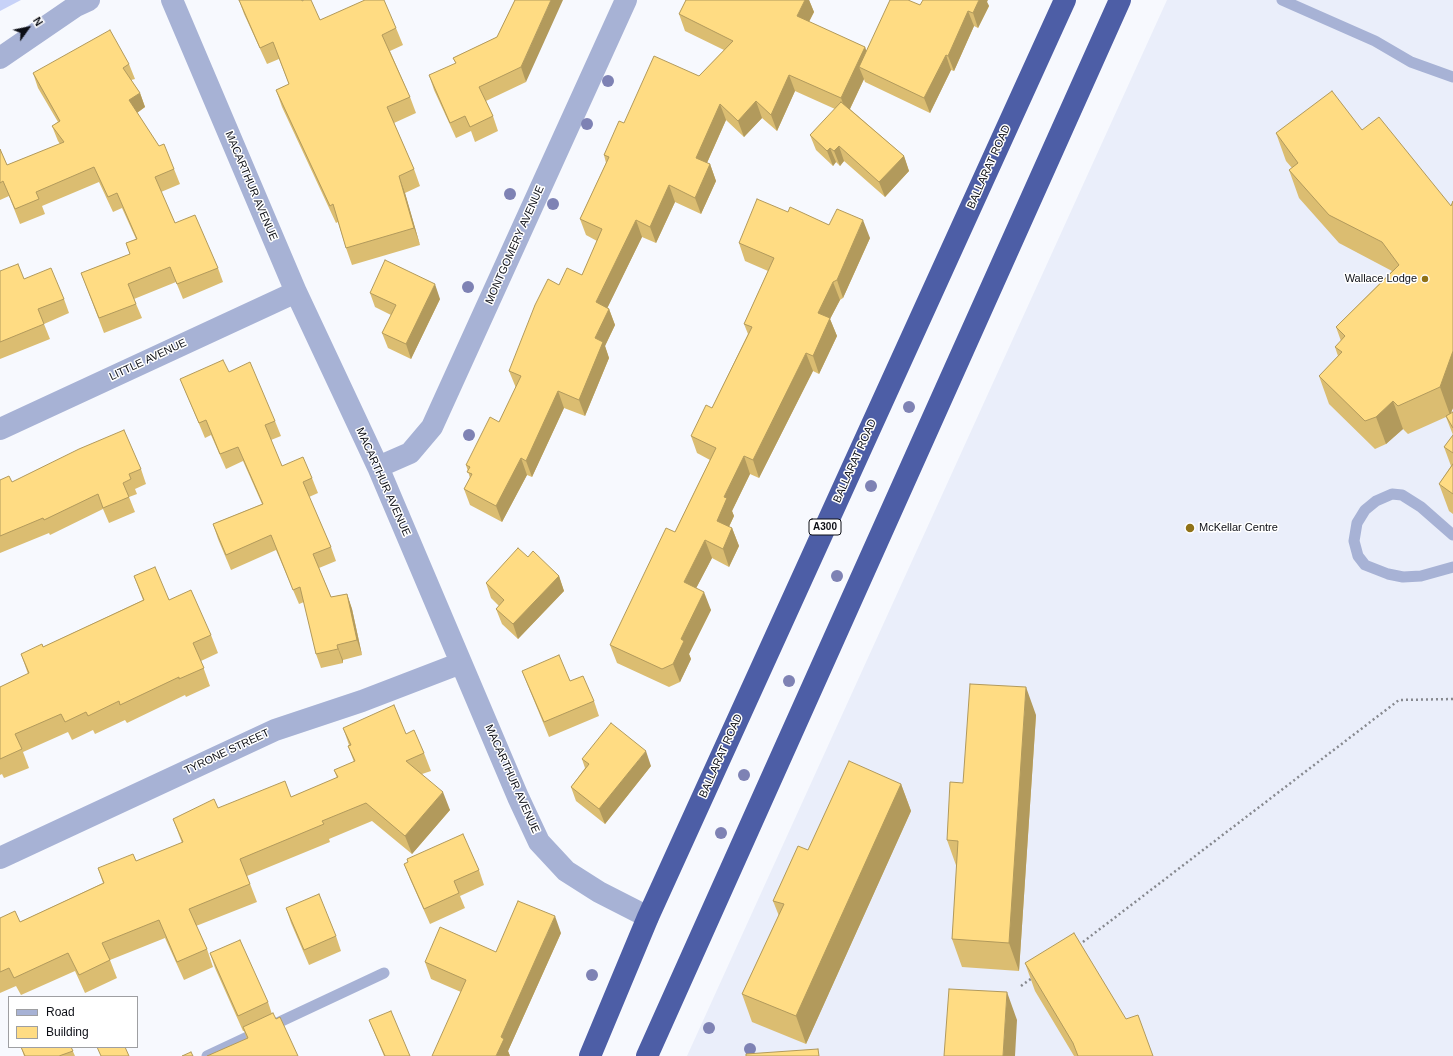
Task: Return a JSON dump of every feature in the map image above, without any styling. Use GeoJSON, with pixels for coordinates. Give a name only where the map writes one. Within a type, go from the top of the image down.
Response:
{"type":"FeatureCollection","features":[{"type":"Feature","properties":{"kind":"highway","name":"BALLARAT ROAD"},"geometry":{"type":"LineString","coordinates":[[590,1056],[648,917],[1065,0]]}},
{"type":"Feature","properties":{"kind":"highway"},"geometry":{"type":"LineString","coordinates":[[647,1056],[1120,0]]}},
{"type":"Feature","properties":{"kind":"street"},"geometry":{"type":"LineString","coordinates":[[0,58],[76,6],[89,0]]}},
{"type":"Feature","properties":{"kind":"street","name":"MACARTHUR AVENUE"},"geometry":{"type":"LineString","coordinates":[[172,0],[296,292],[378,467],[518,797],[539,842],[566,872],[599,892],[648,917]]}},
{"type":"Feature","properties":{"kind":"street","name":"MONTGOMERY AVENUE"},"geometry":{"type":"LineString","coordinates":[[378,467],[410,453],[432,427],[626,0]]}},
{"type":"Feature","properties":{"kind":"street","name":"LITTLE AVENUE"},"geometry":{"type":"LineString","coordinates":[[0,429],[296,292]]}},
{"type":"Feature","properties":{"kind":"street","name":"TYRONE STREET"},"geometry":{"type":"LineString","coordinates":[[0,858],[275,730],[362,701],[461,663]]}},
{"type":"Feature","properties":{"kind":"lane"},"geometry":{"type":"LineString","coordinates":[[1282,0],[1375,41],[1411,62],[1453,77]]}},
{"type":"Feature","properties":{"kind":"lane"},"geometry":{"type":"LineString","coordinates":[[1453,535],[1420,507],[1402,496],[1392,494],[1376,501],[1365,510],[1357,522],[1354,541],[1358,556],[1365,565],[1388,574],[1403,577],[1421,576],[1453,568]]}},
{"type":"Feature","properties":{"kind":"lane"},"geometry":{"type":"LineString","coordinates":[[207,1056],[384,973]]}},
{"type":"Feature","properties":{"kind":"path"},"geometry":{"type":"LineString","coordinates":[[1077,946],[1180,869],[1399,700],[1453,700]]}},
{"type":"Feature","properties":{"kind":"path"},"geometry":{"type":"LineString","coordinates":[[1021,986],[1033,977]]}},
{"type":"Feature","properties":{"kind":"shaded area"},"geometry":{"type":"Polygon","coordinates":[[[0,0],[21,0],[0,11],[0,0]]]}},
{"type":"Feature","properties":{"kind":"shaded area","name":"McKellar Centre"},"geometry":{"type":"Polygon","coordinates":[[[1167,0],[1453,0],[1453,1056],[687,1056],[1167,0]]]}},
{"type":"Feature","properties":{"kind":"building"},"geometry":{"type":"Polygon","coordinates":[[[239,0],[311,0],[320,20],[365,0],[384,0],[396,28],[382,35],[410,97],[387,107],[414,169],[399,176],[414,228],[346,248],[333,204],[330,206],[276,90],[289,84],[273,42],[260,48],[239,0]]]}},
{"type":"Feature","properties":{"kind":"building"},"geometry":{"type":"Polygon","coordinates":[[[515,0],[551,0],[521,67],[479,87],[493,116],[470,127],[465,116],[450,123],[429,75],[456,63],[453,58],[497,37],[515,0]]]}},
{"type":"Feature","properties":{"kind":"building"},"geometry":{"type":"Polygon","coordinates":[[[686,0],[805,0],[797,16],[865,47],[841,98],[789,75],[771,115],[756,101],[738,121],[720,104],[696,158],[710,164],[695,198],[669,185],[650,227],[636,220],[596,302],[609,309],[595,338],[603,342],[579,400],[558,391],[526,461],[521,458],[496,506],[464,489],[472,474],[467,472],[470,467],[466,465],[490,417],[499,422],[521,376],[509,371],[535,305],[548,279],[559,285],[567,268],[582,275],[602,229],[580,219],[609,157],[604,155],[619,121],[624,123],[654,56],[699,76],[733,41],[679,14],[686,0]]]}},
{"type":"Feature","properties":{"kind":"building"},"geometry":{"type":"Polygon","coordinates":[[[890,0],[908,0],[920,5],[923,0],[979,0],[973,13],[968,11],[948,56],[946,55],[924,98],[859,67],[890,0]]]}},
{"type":"Feature","properties":{"kind":"building"},"geometry":{"type":"Polygon","coordinates":[[[110,30],[129,64],[123,68],[140,93],[129,100],[159,146],[164,144],[174,169],[155,177],[175,223],[195,215],[218,268],[177,284],[170,267],[128,284],[136,304],[99,318],[81,273],[130,254],[126,243],[137,239],[117,193],[108,197],[94,167],[36,192],[39,199],[15,209],[3,181],[0,183],[0,149],[7,165],[64,142],[52,126],[60,121],[33,73],[110,30]]]}},
{"type":"Feature","properties":{"kind":"building","name":"Wallace Lodge"},"geometry":{"type":"Polygon","coordinates":[[[1332,91],[1362,130],[1379,117],[1451,206],[1453,201],[1453,351],[1440,387],[1398,406],[1393,401],[1376,417],[1365,421],[1319,376],[1342,352],[1335,347],[1345,336],[1336,327],[1399,265],[1382,242],[1329,215],[1289,170],[1298,163],[1276,133],[1332,91]]]}},
{"type":"Feature","properties":{"kind":"building"},"geometry":{"type":"Polygon","coordinates":[[[841,102],[904,156],[879,182],[839,146],[834,151],[830,148],[827,151],[810,135],[841,102]]]}},
{"type":"Feature","properties":{"kind":"building"},"geometry":{"type":"Polygon","coordinates":[[[757,199],[788,212],[790,207],[829,225],[837,209],[863,220],[837,280],[833,282],[818,313],[830,318],[813,356],[806,353],[753,460],[744,456],[724,497],[727,498],[717,521],[732,528],[723,549],[705,540],[684,582],[704,592],[681,639],[684,641],[673,664],[662,669],[610,645],[666,528],[675,532],[716,448],[691,436],[706,405],[712,408],[752,327],[744,324],[774,258],[739,243],[757,199]]]}},
{"type":"Feature","properties":{"kind":"building"},"geometry":{"type":"Polygon","coordinates":[[[385,260],[435,284],[406,344],[382,333],[396,305],[370,293],[385,260]]]}},
{"type":"Feature","properties":{"kind":"building"},"geometry":{"type":"Polygon","coordinates":[[[18,264],[24,279],[51,268],[64,299],[38,309],[44,324],[0,342],[0,271],[18,264]]]}},
{"type":"Feature","properties":{"kind":"building"},"geometry":{"type":"Polygon","coordinates":[[[223,360],[229,372],[250,362],[275,421],[265,425],[282,466],[303,457],[312,478],[303,482],[331,547],[313,554],[331,597],[347,594],[357,640],[337,645],[338,649],[316,654],[300,587],[293,590],[271,535],[226,555],[213,524],[263,504],[238,447],[220,454],[206,420],[199,423],[180,379],[223,360]]]}},
{"type":"Feature","properties":{"kind":"building"},"geometry":{"type":"Polygon","coordinates":[[[1453,412],[1453,428],[1446,416],[1453,412]]]}},
{"type":"Feature","properties":{"kind":"building"},"geometry":{"type":"Polygon","coordinates":[[[124,430],[141,469],[129,474],[131,479],[123,483],[129,497],[103,508],[98,494],[44,520],[43,518],[0,536],[0,480],[9,476],[12,482],[79,449],[124,430]]]}},
{"type":"Feature","properties":{"kind":"building"},"geometry":{"type":"Polygon","coordinates":[[[1453,435],[1453,453],[1444,447],[1453,435]]]}},
{"type":"Feature","properties":{"kind":"building"},"geometry":{"type":"Polygon","coordinates":[[[1453,464],[1453,494],[1439,484],[1453,464]]]}},
{"type":"Feature","properties":{"kind":"building"},"geometry":{"type":"Polygon","coordinates":[[[518,548],[528,557],[533,551],[559,576],[513,624],[496,609],[504,600],[486,583],[518,548]]]}},
{"type":"Feature","properties":{"kind":"building"},"geometry":{"type":"Polygon","coordinates":[[[155,567],[169,600],[191,590],[211,635],[193,643],[204,668],[179,679],[179,677],[120,705],[119,701],[88,716],[86,712],[65,722],[61,714],[15,734],[22,749],[0,759],[0,687],[29,673],[21,654],[42,644],[43,647],[144,600],[134,576],[155,567]]]}},
{"type":"Feature","properties":{"kind":"building"},"geometry":{"type":"Polygon","coordinates":[[[559,655],[570,681],[583,676],[594,701],[544,722],[522,671],[559,655]]]}},
{"type":"Feature","properties":{"kind":"building"},"geometry":{"type":"Polygon","coordinates":[[[970,684],[1026,687],[1009,943],[952,939],[958,841],[947,840],[950,782],[963,783],[970,684]]]}},
{"type":"Feature","properties":{"kind":"building"},"geometry":{"type":"Polygon","coordinates":[[[394,705],[406,734],[414,730],[424,753],[406,761],[443,792],[405,836],[366,803],[322,821],[324,824],[240,859],[250,884],[189,909],[207,949],[177,962],[159,920],[102,943],[110,960],[79,975],[68,953],[14,978],[9,968],[0,972],[0,918],[15,911],[20,922],[104,883],[98,868],[133,854],[136,861],[183,842],[173,819],[214,799],[218,808],[285,781],[291,797],[338,777],[334,770],[355,761],[348,746],[351,745],[343,728],[394,705]]]}},
{"type":"Feature","properties":{"kind":"building"},"geometry":{"type":"Polygon","coordinates":[[[611,723],[646,751],[599,809],[571,787],[589,764],[582,759],[611,723]]]}},
{"type":"Feature","properties":{"kind":"building"},"geometry":{"type":"Polygon","coordinates":[[[849,761],[901,784],[796,1016],[742,994],[784,904],[773,901],[798,846],[808,850],[849,761]]]}},
{"type":"Feature","properties":{"kind":"building"},"geometry":{"type":"Polygon","coordinates":[[[463,834],[479,870],[454,881],[459,893],[424,909],[404,864],[408,862],[407,859],[463,834]]]}},
{"type":"Feature","properties":{"kind":"building"},"geometry":{"type":"Polygon","coordinates":[[[319,894],[336,936],[304,950],[286,908],[319,894]]]}},
{"type":"Feature","properties":{"kind":"building"},"geometry":{"type":"Polygon","coordinates":[[[518,901],[555,916],[501,1037],[504,1039],[496,1056],[432,1056],[466,980],[425,962],[440,927],[496,952],[518,901]]]}},
{"type":"Feature","properties":{"kind":"building"},"geometry":{"type":"Polygon","coordinates":[[[1074,933],[1126,1019],[1138,1015],[1153,1056],[1078,1056],[1073,1043],[1025,963],[1074,933]]]}},
{"type":"Feature","properties":{"kind":"building"},"geometry":{"type":"Polygon","coordinates":[[[240,940],[268,1002],[238,1016],[210,953],[240,940]]]}},
{"type":"Feature","properties":{"kind":"building"},"geometry":{"type":"Polygon","coordinates":[[[949,989],[1007,992],[1003,1056],[944,1056],[949,989]]]}},
{"type":"Feature","properties":{"kind":"building"},"geometry":{"type":"Polygon","coordinates":[[[391,1011],[410,1056],[385,1056],[369,1020],[391,1011]]]}},
{"type":"Feature","properties":{"kind":"building"},"geometry":{"type":"Polygon","coordinates":[[[273,1013],[276,1019],[280,1017],[298,1056],[207,1056],[248,1038],[243,1027],[273,1013]]]}},
{"type":"Feature","properties":{"kind":"building"},"geometry":{"type":"Polygon","coordinates":[[[21,1048],[72,1048],[73,1051],[59,1056],[25,1056],[21,1048]]]}},
{"type":"Feature","properties":{"kind":"building"},"geometry":{"type":"Polygon","coordinates":[[[97,1048],[125,1048],[129,1056],[101,1056],[97,1048]]]}},
{"type":"Feature","properties":{"kind":"building"},"geometry":{"type":"Polygon","coordinates":[[[818,1049],[819,1056],[746,1056],[746,1054],[818,1049]]]}},
{"type":"Feature","properties":{"kind":"building"},"geometry":{"type":"Polygon","coordinates":[[[191,1052],[193,1056],[182,1056],[191,1052]]]}},
{"type":"Feature","properties":{"kind":"place","name":"Wallace Lodge"},"geometry":{"type":"Point","coordinates":[1425,279]}},
{"type":"Feature","properties":{"kind":"place","name":"McKellar Centre"},"geometry":{"type":"Point","coordinates":[1190,528]}}]}
